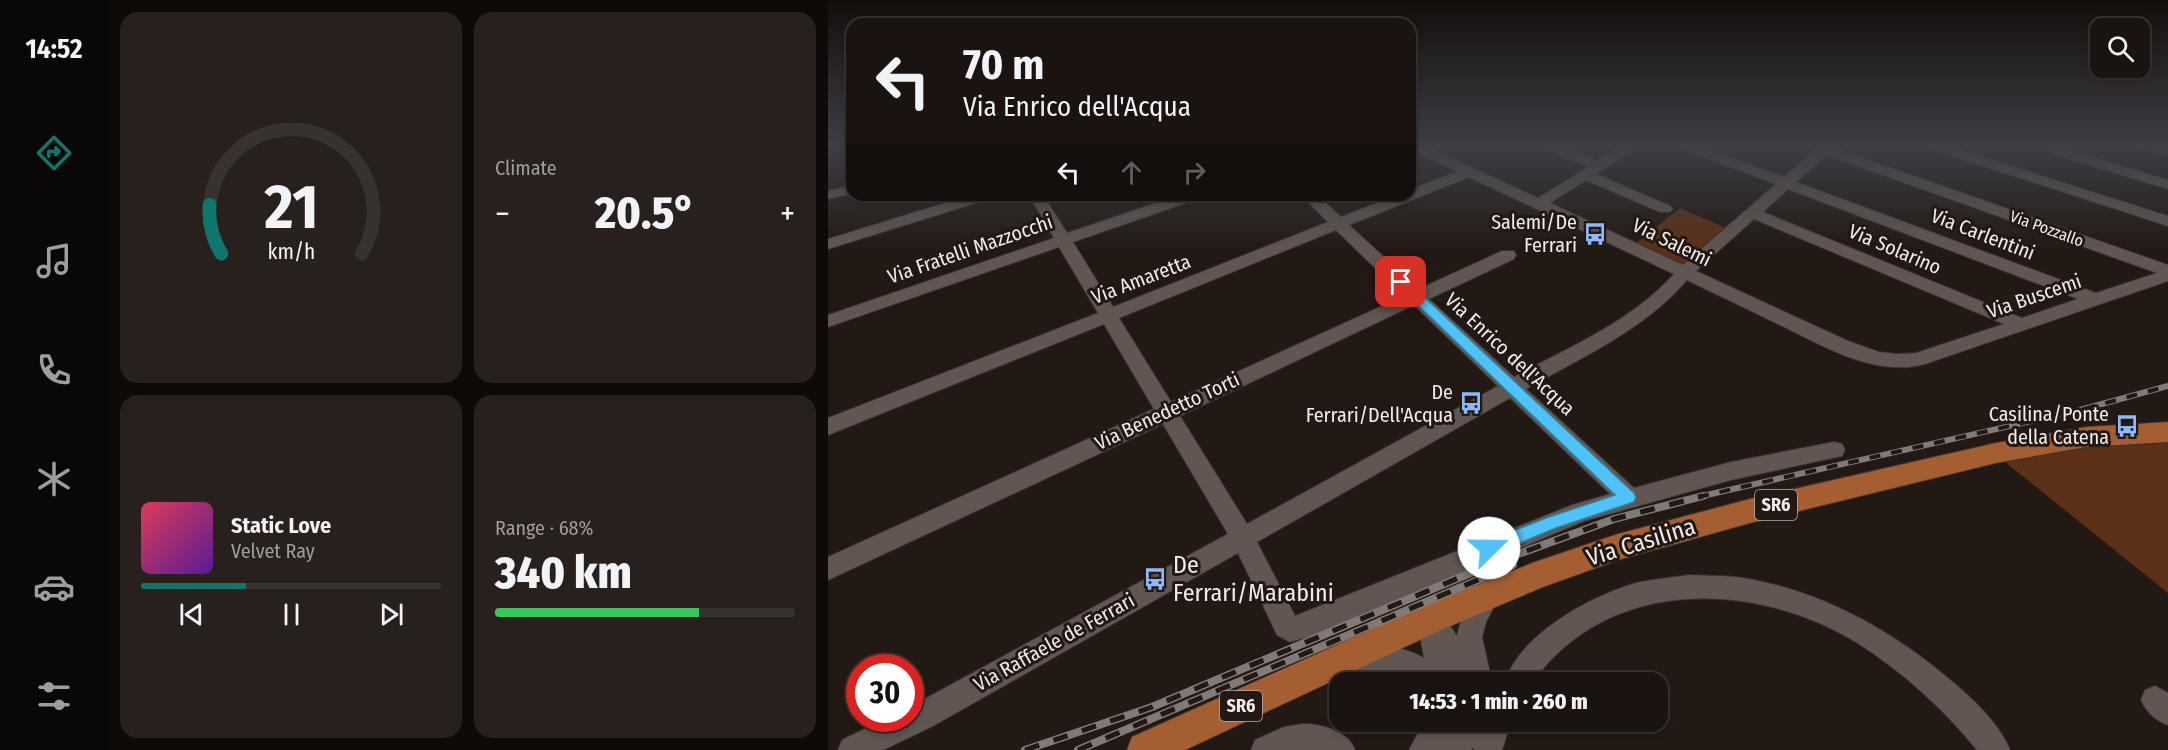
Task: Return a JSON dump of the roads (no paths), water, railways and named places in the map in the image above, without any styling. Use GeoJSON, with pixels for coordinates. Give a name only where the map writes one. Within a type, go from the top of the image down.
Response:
{"type":"FeatureCollection","features":[{"type":"Feature","properties":{"kind":"main road","name":"Via Casilina"},"geometry":{"type":"LineString","coordinates":[[1145,750],[1431,619],[1548,571],[1618,547],[1816,495],[2027,447],[2093,437],[2168,432]]}},
{"type":"Feature","properties":{"kind":"street","name":"Via Amaretta"},"geometry":{"type":"LineString","coordinates":[[1416,194],[1447,181]]}},
{"type":"Feature","properties":{"kind":"street","name":"Via Salemi"},"geometry":{"type":"LineString","coordinates":[[1493,181],[1858,353],[1890,361],[1914,360]]}},
{"type":"Feature","properties":{"kind":"street"},"geometry":{"type":"LineString","coordinates":[[1540,203],[1574,181]]}},
{"type":"Feature","properties":{"kind":"street"},"geometry":{"type":"LineString","coordinates":[[1601,181],[1665,209]]}},
{"type":"Feature","properties":{"kind":"street","name":"Via Carlentini"},"geometry":{"type":"LineString","coordinates":[[1782,181],[2094,299]]}},
{"type":"Feature","properties":{"kind":"street","name":"Via Pozzallo"},"geometry":{"type":"LineString","coordinates":[[1918,181],[2168,273]]}},
{"type":"Feature","properties":{"kind":"street"},"geometry":{"type":"LineString","coordinates":[[2044,181],[2168,221]]}},
{"type":"Feature","properties":{"kind":"street","name":"Via Raffaele de Ferrari"},"geometry":{"type":"LineString","coordinates":[[852,750],[923,716],[1640,315],[1663,297],[1684,273],[1787,183]]}},
{"type":"Feature","properties":{"kind":"street"},"geometry":{"type":"LineString","coordinates":[[828,195],[846,190]]}},
{"type":"Feature","properties":{"kind":"street"},"geometry":{"type":"LineString","coordinates":[[828,244],[968,201]]}},
{"type":"Feature","properties":{"kind":"street"},"geometry":{"type":"LineString","coordinates":[[1039,201],[1242,537],[1290,630],[1306,626],[1552,523],[1628,497],[1641,496],[1742,468],[1834,450]]}},
{"type":"Feature","properties":{"kind":"street","name":"Via Fratelli Mazzocchi"},"geometry":{"type":"LineString","coordinates":[[828,321],[1177,201]]}},
{"type":"Feature","properties":{"kind":"street","name":"Via Enrico dell'Acqua"},"geometry":{"type":"LineString","coordinates":[[1314,201],[1628,497]]}},
{"type":"Feature","properties":{"kind":"street","name":"Via Amaretta"},"geometry":{"type":"LineString","coordinates":[[828,427],[1398,201]]}},
{"type":"Feature","properties":{"kind":"street","name":"Via Solarino"},"geometry":{"type":"LineString","coordinates":[[1753,213],[2020,324]]}},
{"type":"Feature","properties":{"kind":"street","name":"Via Benedetto Torti"},"geometry":{"type":"LineString","coordinates":[[828,569],[1165,411],[1508,255]]}},
{"type":"Feature","properties":{"kind":"street","name":"Via Buscemi"},"geometry":{"type":"LineString","coordinates":[[1914,360],[2168,273]]}},
{"type":"Feature","properties":{"kind":"street"},"geometry":{"type":"LineString","coordinates":[[1524,672],[1562,632],[1610,603],[1632,595],[1668,588],[1724,587],[1784,599],[1820,612],[1856,629],[1917,668],[2006,750]]}},
{"type":"Feature","properties":{"kind":"street"},"geometry":{"type":"LineString","coordinates":[[1478,672],[1469,648],[1468,636],[1471,624],[1486,597]]}},
{"type":"Feature","properties":{"kind":"street"},"geometry":{"type":"LineString","coordinates":[[1431,619],[1457,660],[1471,672]]}},
{"type":"Feature","properties":{"kind":"street"},"geometry":{"type":"LineString","coordinates":[[1431,619],[1436,655],[1442,672]]}},
{"type":"Feature","properties":{"kind":"street"},"geometry":{"type":"LineString","coordinates":[[1337,662],[1380,659],[1402,661],[1414,666],[1420,672]]}},
{"type":"Feature","properties":{"kind":"street"},"geometry":{"type":"LineString","coordinates":[[1978,723],[1996,750]]}},
{"type":"Feature","properties":{"kind":"street"},"geometry":{"type":"LineString","coordinates":[[1423,750],[1434,732]]}},
{"type":"Feature","properties":{"kind":"street"},"geometry":{"type":"LineString","coordinates":[[1449,750],[1470,732]]}},
{"type":"Feature","properties":{"kind":"street"},"geometry":{"type":"LineString","coordinates":[[1488,750],[1494,732]]}},
{"type":"Feature","properties":{"kind":"street"},"geometry":{"type":"LineString","coordinates":[[1265,750],[1289,739],[1309,737],[1328,742],[1341,750]]}},
{"type":"Feature","properties":{"kind":"railway"},"geometry":{"type":"LineString","coordinates":[[1698,497],[2080,410],[2168,386]]}},
{"type":"Feature","properties":{"kind":"railway"},"geometry":{"type":"LineString","coordinates":[[1025,750],[1152,707],[1499,561],[1614,519],[1703,496]]}},
{"type":"Feature","properties":{"kind":"railway"},"geometry":{"type":"LineString","coordinates":[[1078,750],[1513,565]]}},
{"type":"Feature","properties":{"kind":"place","name":"Salemi/De Ferrari"},"geometry":{"type":"Point","coordinates":[1595,234]}},
{"type":"Feature","properties":{"kind":"place","name":"De Ferrari/Dell'Acqua"},"geometry":{"type":"Point","coordinates":[1471,403]}},
{"type":"Feature","properties":{"kind":"place","name":"Casilina/Ponte della Catena"},"geometry":{"type":"Point","coordinates":[2127,426]}},
{"type":"Feature","properties":{"kind":"place","name":"De Ferrari/Marabini"},"geometry":{"type":"Point","coordinates":[1155,579]}}]}
